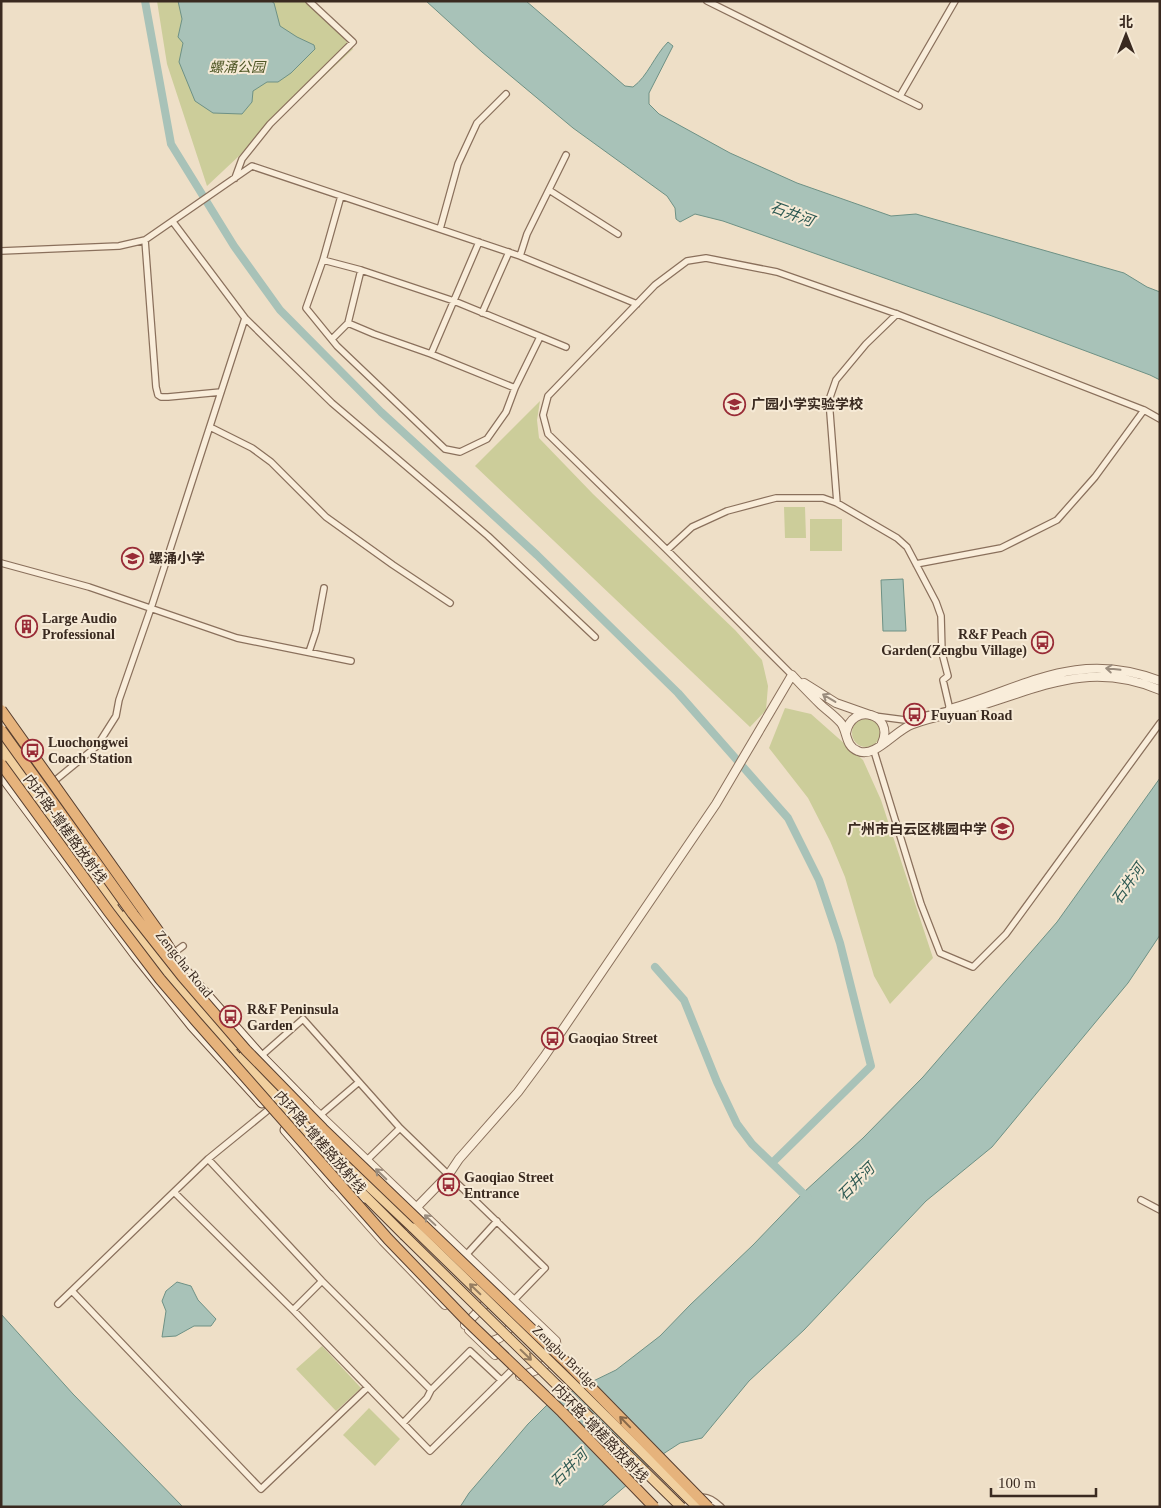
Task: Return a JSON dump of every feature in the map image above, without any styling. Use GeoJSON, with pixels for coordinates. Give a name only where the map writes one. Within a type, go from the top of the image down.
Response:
{"type":"FeatureCollection","features":[{"type":"Feature","properties":{"kind":"highway"},"geometry":{"type":"LineString","coordinates":[[1,710],[161,935],[197,994]]}},
{"type":"Feature","properties":{"kind":"highway","name":"Zengcha Road"},"geometry":{"type":"LineString","coordinates":[[1,730],[116,891],[197,994]]}},
{"type":"Feature","properties":{"kind":"highway","name":"内环路-增槎路放射线"},"geometry":{"type":"LineString","coordinates":[[1,764],[109,912],[160,979],[196,1021],[394,1246],[480,1334],[562,1412],[654,1507]]}},
{"type":"Feature","properties":{"kind":"highway","name":"内环路-增槎路放射线"},"geometry":{"type":"LineString","coordinates":[[197,994],[251,1056],[290,1096],[570,1366],[708,1507]]}},
{"type":"Feature","properties":{"kind":"main road"},"geometry":{"type":"LineString","coordinates":[[1,720],[172,955],[261,1056],[309,1105],[316,1118],[315,1131]]}},
{"type":"Feature","properties":{"kind":"main road","name":"Zengcha Road"},"geometry":{"type":"LineString","coordinates":[[1,739],[163,961],[262,1075],[344,1163],[413,1228]]}},
{"type":"Feature","properties":{"kind":"main road","name":"Zengcha Road"},"geometry":{"type":"LineString","coordinates":[[1,751],[136,939],[182,996],[244,1067],[404,1236]]}},
{"type":"Feature","properties":{"kind":"main road"},"geometry":{"type":"LineString","coordinates":[[1,775],[36,820],[78,880],[184,1016],[334,1186],[366,1198]]}},
{"type":"Feature","properties":{"kind":"main road"},"geometry":{"type":"LineString","coordinates":[[70,849],[78,880]]}},
{"type":"Feature","properties":{"kind":"main road"},"geometry":{"type":"LineString","coordinates":[[182,996],[184,1016]]}},
{"type":"Feature","properties":{"kind":"main road"},"geometry":{"type":"LineString","coordinates":[[221,1058],[244,1067]]}},
{"type":"Feature","properties":{"kind":"main road"},"geometry":{"type":"LineString","coordinates":[[262,1075],[283,1079]]}},
{"type":"Feature","properties":{"kind":"main road","name":"Zengbu Bridge"},"geometry":{"type":"LineString","coordinates":[[413,1228],[697,1507]]}},
{"type":"Feature","properties":{"kind":"main road","name":"Zengbu Bridge"},"geometry":{"type":"LineString","coordinates":[[404,1236],[681,1507]]}},
{"type":"Feature","properties":{"kind":"street"},"geometry":{"type":"LineString","coordinates":[[235,178],[242,159],[270,124],[353,42],[310,1]]}},
{"type":"Feature","properties":{"kind":"street"},"geometry":{"type":"LineString","coordinates":[[707,1],[919,106]]}},
{"type":"Feature","properties":{"kind":"street"},"geometry":{"type":"LineString","coordinates":[[900,96],[955,1]]}},
{"type":"Feature","properties":{"kind":"street"},"geometry":{"type":"LineString","coordinates":[[440,229],[458,164],[477,123],[506,94]]}},
{"type":"Feature","properties":{"kind":"street"},"geometry":{"type":"LineString","coordinates":[[520,256],[526,234],[566,154]]}},
{"type":"Feature","properties":{"kind":"street"},"geometry":{"type":"LineString","coordinates":[[1,251],[118,246],[145,240],[252,166],[509,252],[637,304]]}},
{"type":"Feature","properties":{"kind":"street"},"geometry":{"type":"LineString","coordinates":[[549,190],[618,234]]}},
{"type":"Feature","properties":{"kind":"street"},"geometry":{"type":"LineString","coordinates":[[340,196],[323,260],[306,308],[332,339],[445,449],[460,452],[487,439],[506,412],[515,388],[540,337]]}},
{"type":"Feature","properties":{"kind":"street"},"geometry":{"type":"LineString","coordinates":[[173,222],[245,318],[332,402],[488,536],[596,637]]}},
{"type":"Feature","properties":{"kind":"street"},"geometry":{"type":"LineString","coordinates":[[145,240],[158,395],[168,397],[221,392]]}},
{"type":"Feature","properties":{"kind":"street"},"geometry":{"type":"LineString","coordinates":[[431,354],[479,242]]}},
{"type":"Feature","properties":{"kind":"street"},"geometry":{"type":"LineString","coordinates":[[482,313],[509,252]]}},
{"type":"Feature","properties":{"kind":"street"},"geometry":{"type":"LineString","coordinates":[[846,732],[837,719],[548,434],[544,415],[548,396],[655,285],[687,261],[706,258],[777,272],[897,314],[1144,410],[1160,419]]}},
{"type":"Feature","properties":{"kind":"street"},"geometry":{"type":"LineString","coordinates":[[323,260],[360,270],[454,301],[566,347]]}},
{"type":"Feature","properties":{"kind":"street"},"geometry":{"type":"LineString","coordinates":[[332,339],[348,323],[360,270]]}},
{"type":"Feature","properties":{"kind":"street"},"geometry":{"type":"LineString","coordinates":[[837,503],[829,400],[836,380],[866,344],[897,314]]}},
{"type":"Feature","properties":{"kind":"street"},"geometry":{"type":"LineString","coordinates":[[49,785],[98,746],[116,716],[119,700],[245,318]]}},
{"type":"Feature","properties":{"kind":"street"},"geometry":{"type":"LineString","coordinates":[[348,323],[515,388]]}},
{"type":"Feature","properties":{"kind":"street"},"geometry":{"type":"LineString","coordinates":[[916,564],[1001,548],[1057,520],[1096,477],[1144,410]]}},
{"type":"Feature","properties":{"kind":"street"},"geometry":{"type":"LineString","coordinates":[[210,427],[252,448],[265,458],[326,517],[450,603]]}},
{"type":"Feature","properties":{"kind":"street"},"geometry":{"type":"LineString","coordinates":[[667,550],[692,527],[727,511],[776,498],[824,498],[837,503],[898,538],[907,547],[936,602],[941,616],[942,653],[948,676],[943,680],[950,710]]}},
{"type":"Feature","properties":{"kind":"street"},"geometry":{"type":"LineString","coordinates":[[1,563],[89,587],[237,638],[352,661]]}},
{"type":"Feature","properties":{"kind":"street"},"geometry":{"type":"LineString","coordinates":[[309,652],[316,631],[324,588]]}},
{"type":"Feature","properties":{"kind":"street"},"geometry":{"type":"LineString","coordinates":[[881,745],[885,735],[884,727],[877,718],[870,714],[861,714],[852,719],[847,726],[848,743],[855,750],[866,753],[874,751],[899,731],[912,724],[971,709],[1069,670],[1098,668],[1130,672],[1160,681]]}},
{"type":"Feature","properties":{"kind":"street"},"geometry":{"type":"LineString","coordinates":[[792,675],[836,703],[885,718],[905,720],[950,710],[1044,680],[1081,676],[1116,677],[1160,690]]}},
{"type":"Feature","properties":{"kind":"street"},"geometry":{"type":"LineString","coordinates":[[416,1208],[449,1174],[459,1159],[518,1092],[544,1057],[702,825],[792,675]]}},
{"type":"Feature","properties":{"kind":"street"},"geometry":{"type":"LineString","coordinates":[[874,751],[921,904],[940,953],[973,967],[1006,934],[1160,723]]}},
{"type":"Feature","properties":{"kind":"street"},"geometry":{"type":"LineString","coordinates":[[54,813],[63,806]]}},
{"type":"Feature","properties":{"kind":"street"},"geometry":{"type":"LineString","coordinates":[[163,961],[183,946]]}},
{"type":"Feature","properties":{"kind":"street"},"geometry":{"type":"LineString","coordinates":[[261,1056],[303,1019],[400,1128],[545,1268],[514,1300],[514,1319],[508,1331],[497,1340],[481,1341]]}},
{"type":"Feature","properties":{"kind":"street"},"geometry":{"type":"LineString","coordinates":[[334,1186],[406,1266],[519,1376],[545,1366],[553,1358],[557,1350],[556,1340],[367,1160],[316,1118],[359,1082]]}},
{"type":"Feature","properties":{"kind":"street"},"geometry":{"type":"LineString","coordinates":[[58,1304],[208,1159],[277,1102]]}},
{"type":"Feature","properties":{"kind":"street"},"geometry":{"type":"LineString","coordinates":[[367,1160],[400,1128]]}},
{"type":"Feature","properties":{"kind":"street"},"geometry":{"type":"LineString","coordinates":[[208,1159],[322,1281],[431,1390]]}},
{"type":"Feature","properties":{"kind":"street"},"geometry":{"type":"LineString","coordinates":[[174,1192],[293,1310],[430,1451],[512,1370]]}},
{"type":"Feature","properties":{"kind":"street"},"geometry":{"type":"LineString","coordinates":[[1141,1200],[1160,1210]]}},
{"type":"Feature","properties":{"kind":"street"},"geometry":{"type":"LineString","coordinates":[[466,1255],[497,1221]]}},
{"type":"Feature","properties":{"kind":"street"},"geometry":{"type":"LineString","coordinates":[[293,1310],[322,1281]]}},
{"type":"Feature","properties":{"kind":"street"},"geometry":{"type":"LineString","coordinates":[[465,1325],[501,1288]]}},
{"type":"Feature","properties":{"kind":"street"},"geometry":{"type":"LineString","coordinates":[[72,1291],[262,1489],[368,1387]]}},
{"type":"Feature","properties":{"kind":"street"},"geometry":{"type":"LineString","coordinates":[[403,1423],[428,1398],[431,1390],[470,1351],[501,1380]]}},
{"type":"Feature","properties":{"kind":"street"},"geometry":{"type":"LineString","coordinates":[[685,1507],[696,1499],[706,1496],[712,1498],[721,1507]]}},
{"type":"Feature","properties":{"kind":"green space","name":"螺涌公园"},"geometry":{"type":"Polygon","coordinates":[[[157,1],[311,1],[353,49],[207,186],[167,64],[157,1]]]}},
{"type":"Feature","properties":{"kind":"green space"},"geometry":{"type":"Polygon","coordinates":[[[540,401],[537,420],[539,438],[593,494],[735,630],[762,660],[768,686],[766,710],[750,727],[475,466],[540,401]]]}},
{"type":"Feature","properties":{"kind":"green space"},"geometry":{"type":"Polygon","coordinates":[[[784,507],[805,507],[806,538],[785,538],[784,507]]]}},
{"type":"Feature","properties":{"kind":"green space"},"geometry":{"type":"Polygon","coordinates":[[[810,519],[842,519],[842,551],[810,551],[810,519]]]}},
{"type":"Feature","properties":{"kind":"green space"},"geometry":{"type":"Polygon","coordinates":[[[785,708],[811,714],[863,760],[881,800],[933,958],[890,1004],[874,976],[845,877],[830,841],[808,798],[769,748],[785,708]]]}},
{"type":"Feature","properties":{"kind":"green space"},"geometry":{"type":"Polygon","coordinates":[[[866,719],[876,723],[880,733],[876,743],[866,747],[856,743],[852,733],[856,723],[866,719]]]}},
{"type":"Feature","properties":{"kind":"green space"},"geometry":{"type":"Polygon","coordinates":[[[322,1346],[361,1388],[336,1411],[296,1369],[322,1346]]]}},
{"type":"Feature","properties":{"kind":"green space"},"geometry":{"type":"Polygon","coordinates":[[[369,1408],[400,1439],[375,1466],[343,1435],[369,1408]]]}},
{"type":"Feature","properties":{"kind":"water"},"geometry":{"type":"Polygon","coordinates":[[[178,1],[271,1],[274,3],[280,26],[314,45],[315,49],[291,73],[278,82],[267,82],[253,91],[252,102],[242,114],[213,113],[195,101],[179,62],[183,43],[178,37],[182,19],[178,1]]]}},
{"type":"Feature","properties":{"kind":"water","name":"石井河"},"geometry":{"type":"Polygon","coordinates":[[[426,1],[526,1],[625,86],[633,87],[638,82],[668,42],[673,46],[649,93],[649,104],[659,114],[730,153],[797,183],[891,216],[916,214],[1124,273],[1147,287],[1160,292],[1160,380],[992,316],[723,221],[695,214],[680,222],[676,219],[675,208],[667,196],[573,128],[482,52],[426,1]]]}},
{"type":"Feature","properties":{"kind":"water"},"geometry":{"type":"Polygon","coordinates":[[[903,579],[906,631],[883,631],[881,580],[903,579]]]}},
{"type":"Feature","properties":{"kind":"water","name":"石井河"},"geometry":{"type":"Polygon","coordinates":[[[1160,778],[1160,935],[1128,983],[992,1147],[926,1201],[804,1330],[749,1381],[702,1438],[680,1443],[663,1454],[601,1507],[460,1507],[469,1493],[528,1424],[550,1402],[616,1370],[660,1336],[803,1193],[863,1138],[923,1077],[1057,922],[1160,778]]]}},
{"type":"Feature","properties":{"kind":"water"},"geometry":{"type":"Polygon","coordinates":[[[177,1282],[191,1286],[198,1300],[216,1319],[211,1326],[194,1326],[176,1336],[162,1337],[166,1311],[162,1301],[166,1291],[177,1282]]]}},
{"type":"Feature","properties":{"kind":"water"},"geometry":{"type":"Polygon","coordinates":[[[1,1314],[73,1394],[183,1507],[1,1507],[1,1314]]]}},
{"type":"Feature","properties":{"kind":"waterway"},"geometry":{"type":"LineString","coordinates":[[145,1],[171,144],[234,246],[280,310],[381,412],[537,555],[678,693],[788,818],[819,880],[840,943],[871,1066],[772,1163]]}},
{"type":"Feature","properties":{"kind":"waterway"},"geometry":{"type":"LineString","coordinates":[[655,967],[684,1000],[717,1082],[737,1124],[752,1144],[809,1199]]}},
{"type":"Feature","properties":{"kind":"place","name":"广园小学实验学校"},"geometry":{"type":"Point","coordinates":[735,404]}},
{"type":"Feature","properties":{"kind":"place","name":"螺涌小学"},"geometry":{"type":"Point","coordinates":[133,558]}},
{"type":"Feature","properties":{"kind":"place","name":"Large Audio Professional"},"geometry":{"type":"Point","coordinates":[26,626]}},
{"type":"Feature","properties":{"kind":"place","name":"R&F Peach Garden(Zengbu Village)"},"geometry":{"type":"Point","coordinates":[1043,642]}},
{"type":"Feature","properties":{"kind":"place","name":"Fuyuan Road"},"geometry":{"type":"Point","coordinates":[915,715]}},
{"type":"Feature","properties":{"kind":"place","name":"Luochongwei Coach Station"},"geometry":{"type":"Point","coordinates":[32,750]}},
{"type":"Feature","properties":{"kind":"place","name":"广州市白云区桃园中学"},"geometry":{"type":"Point","coordinates":[1003,829]}},
{"type":"Feature","properties":{"kind":"place","name":"R&F Peninsula Garden"},"geometry":{"type":"Point","coordinates":[231,1017]}},
{"type":"Feature","properties":{"kind":"place","name":"Gaoqiao Street"},"geometry":{"type":"Point","coordinates":[552,1038]}},
{"type":"Feature","properties":{"kind":"place","name":"Gaoqiao Street Entrance"},"geometry":{"type":"Point","coordinates":[448,1185]}}]}
